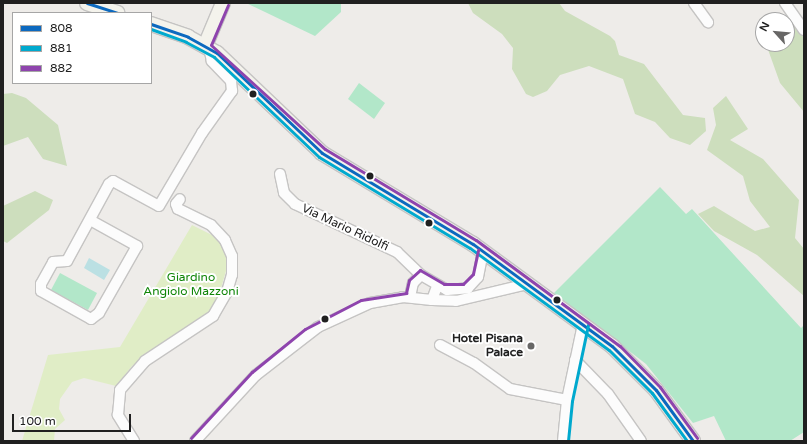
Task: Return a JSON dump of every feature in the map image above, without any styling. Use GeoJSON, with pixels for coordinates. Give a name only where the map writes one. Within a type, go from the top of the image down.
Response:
{"type":"FeatureCollection","features":[{"type":"Feature","properties":{"kind":"main road"},"geometry":{"type":"LineString","coordinates":[[87,3],[114,12]]}},
{"type":"Feature","properties":{"kind":"main road"},"geometry":{"type":"LineString","coordinates":[[207,47],[223,3]]}},
{"type":"Feature","properties":{"kind":"main road"},"geometry":{"type":"LineString","coordinates":[[152,24],[207,47],[325,155],[483,251],[582,324],[637,369],[674,411],[692,441]]}},
{"type":"Feature","properties":{"kind":"street"},"geometry":{"type":"LineString","coordinates":[[694,3],[708,22]]}},
{"type":"Feature","properties":{"kind":"street"},"geometry":{"type":"LineString","coordinates":[[785,3],[804,30]]}},
{"type":"Feature","properties":{"kind":"street"},"geometry":{"type":"LineString","coordinates":[[90,220],[137,246],[99,313],[91,319],[40,288],[53,262],[67,261],[90,220],[113,181],[159,206],[202,133],[232,92],[231,81],[212,61],[207,47]]}},
{"type":"Feature","properties":{"kind":"street","name":"Via Mario Ridolfi"},"geometry":{"type":"LineString","coordinates":[[280,174],[284,193],[295,204],[397,252],[421,275],[437,286]]}},
{"type":"Feature","properties":{"kind":"street"},"geometry":{"type":"LineString","coordinates":[[131,440],[117,411],[123,386],[145,361],[213,316],[232,275],[232,256],[225,240],[211,225],[177,208],[180,199]]}},
{"type":"Feature","properties":{"kind":"street"},"geometry":{"type":"LineString","coordinates":[[432,300],[437,286],[459,291],[477,278],[483,251]]}},
{"type":"Feature","properties":{"kind":"street"},"geometry":{"type":"LineString","coordinates":[[410,297],[413,283],[421,275]]}},
{"type":"Feature","properties":{"kind":"street"},"geometry":{"type":"LineString","coordinates":[[477,278],[486,291]]}},
{"type":"Feature","properties":{"kind":"street"},"geometry":{"type":"LineString","coordinates":[[195,441],[209,437],[256,375],[308,333],[363,305],[410,297],[456,301],[486,291],[528,284]]}},
{"type":"Feature","properties":{"kind":"street"},"geometry":{"type":"LineString","coordinates":[[563,441],[567,400],[582,324]]}},
{"type":"Feature","properties":{"kind":"street"},"geometry":{"type":"LineString","coordinates":[[440,345],[474,363],[510,389],[567,400]]}},
{"type":"Feature","properties":{"kind":"street"},"geometry":{"type":"LineString","coordinates":[[575,360],[608,394],[641,441]]}},
{"type":"Feature","properties":{"kind":"green space"},"geometry":{"type":"Polygon","coordinates":[[[246,3],[341,3],[341,12],[315,36],[246,3]]]}},
{"type":"Feature","properties":{"kind":"green space"},"geometry":{"type":"Polygon","coordinates":[[[468,3],[559,3],[565,11],[610,36],[615,41],[619,55],[644,64],[683,115],[705,118],[706,131],[690,145],[670,138],[655,122],[635,114],[623,79],[589,66],[560,75],[547,91],[533,97],[526,94],[512,69],[513,48],[502,34],[473,13],[468,3]]]}},
{"type":"Feature","properties":{"kind":"green space"},"geometry":{"type":"Polygon","coordinates":[[[795,25],[804,35],[804,112],[780,83],[769,52],[795,52],[795,25]]]}},
{"type":"Feature","properties":{"kind":"green space"},"geometry":{"type":"Polygon","coordinates":[[[359,83],[385,103],[374,119],[348,99],[359,83]]]}},
{"type":"Feature","properties":{"kind":"green space"},"geometry":{"type":"Polygon","coordinates":[[[12,93],[26,98],[58,125],[67,166],[43,159],[28,137],[3,146],[3,94],[12,93]]]}},
{"type":"Feature","properties":{"kind":"green space"},"geometry":{"type":"Polygon","coordinates":[[[726,96],[748,129],[730,140],[763,159],[799,200],[795,238],[804,249],[804,296],[757,255],[714,231],[698,214],[714,206],[755,231],[770,227],[750,201],[743,176],[707,150],[716,125],[713,108],[726,96]]]}},
{"type":"Feature","properties":{"kind":"green space"},"geometry":{"type":"Polygon","coordinates":[[[660,187],[686,214],[692,209],[801,328],[804,325],[804,432],[790,441],[726,441],[714,416],[693,423],[646,364],[554,293],[660,187]]]}},
{"type":"Feature","properties":{"kind":"green space"},"geometry":{"type":"Polygon","coordinates":[[[35,191],[53,200],[49,210],[7,243],[3,241],[3,206],[35,191]]]}},
{"type":"Feature","properties":{"kind":"green space","name":"Giardino Angiolo Mazzoni"},"geometry":{"type":"Polygon","coordinates":[[[192,225],[216,237],[225,251],[228,264],[217,302],[204,316],[132,366],[116,386],[84,378],[72,382],[60,399],[59,409],[65,420],[55,429],[54,441],[22,441],[48,355],[120,347],[192,225]]]}},
{"type":"Feature","properties":{"kind":"green space"},"geometry":{"type":"Polygon","coordinates":[[[60,273],[97,293],[88,310],[51,290],[60,273]]]}},
{"type":"Feature","properties":{"kind":"water"},"geometry":{"type":"Polygon","coordinates":[[[89,258],[110,270],[104,280],[84,268],[89,258]]]}},
{"type":"Feature","properties":{"kind":"transit line","name":"808"},"geometry":{"type":"LineString","coordinates":[[87,3],[114,12]]}},
{"type":"Feature","properties":{"kind":"transit line","name":"882"},"geometry":{"type":"LineString","coordinates":[[228,5],[211,45],[325,149],[476,240],[620,346],[660,387],[697,438]]}},
{"type":"Feature","properties":{"kind":"transit line","name":"808"},"geometry":{"type":"LineString","coordinates":[[152,24],[188,37],[217,53],[322,153],[473,244],[612,346],[656,390],[693,441]]}},
{"type":"Feature","properties":{"kind":"transit line","name":"881"},"geometry":{"type":"LineString","coordinates":[[152,29],[186,42],[214,57],[319,157],[470,248],[609,350],[652,393],[687,441]]}},
{"type":"Feature","properties":{"kind":"transit line","name":"882"},"geometry":{"type":"LineString","coordinates":[[191,438],[252,372],[305,329],[361,300],[406,293],[409,280],[420,270],[444,284],[463,284],[473,274],[478,250]]}},
{"type":"Feature","properties":{"kind":"transit line","name":"881"},"geometry":{"type":"LineString","coordinates":[[568,441],[572,401],[588,325]]}},
{"type":"Feature","properties":{"kind":"place","name":"Hotel Pisana Palace"},"geometry":{"type":"Point","coordinates":[531,346]}}]}
